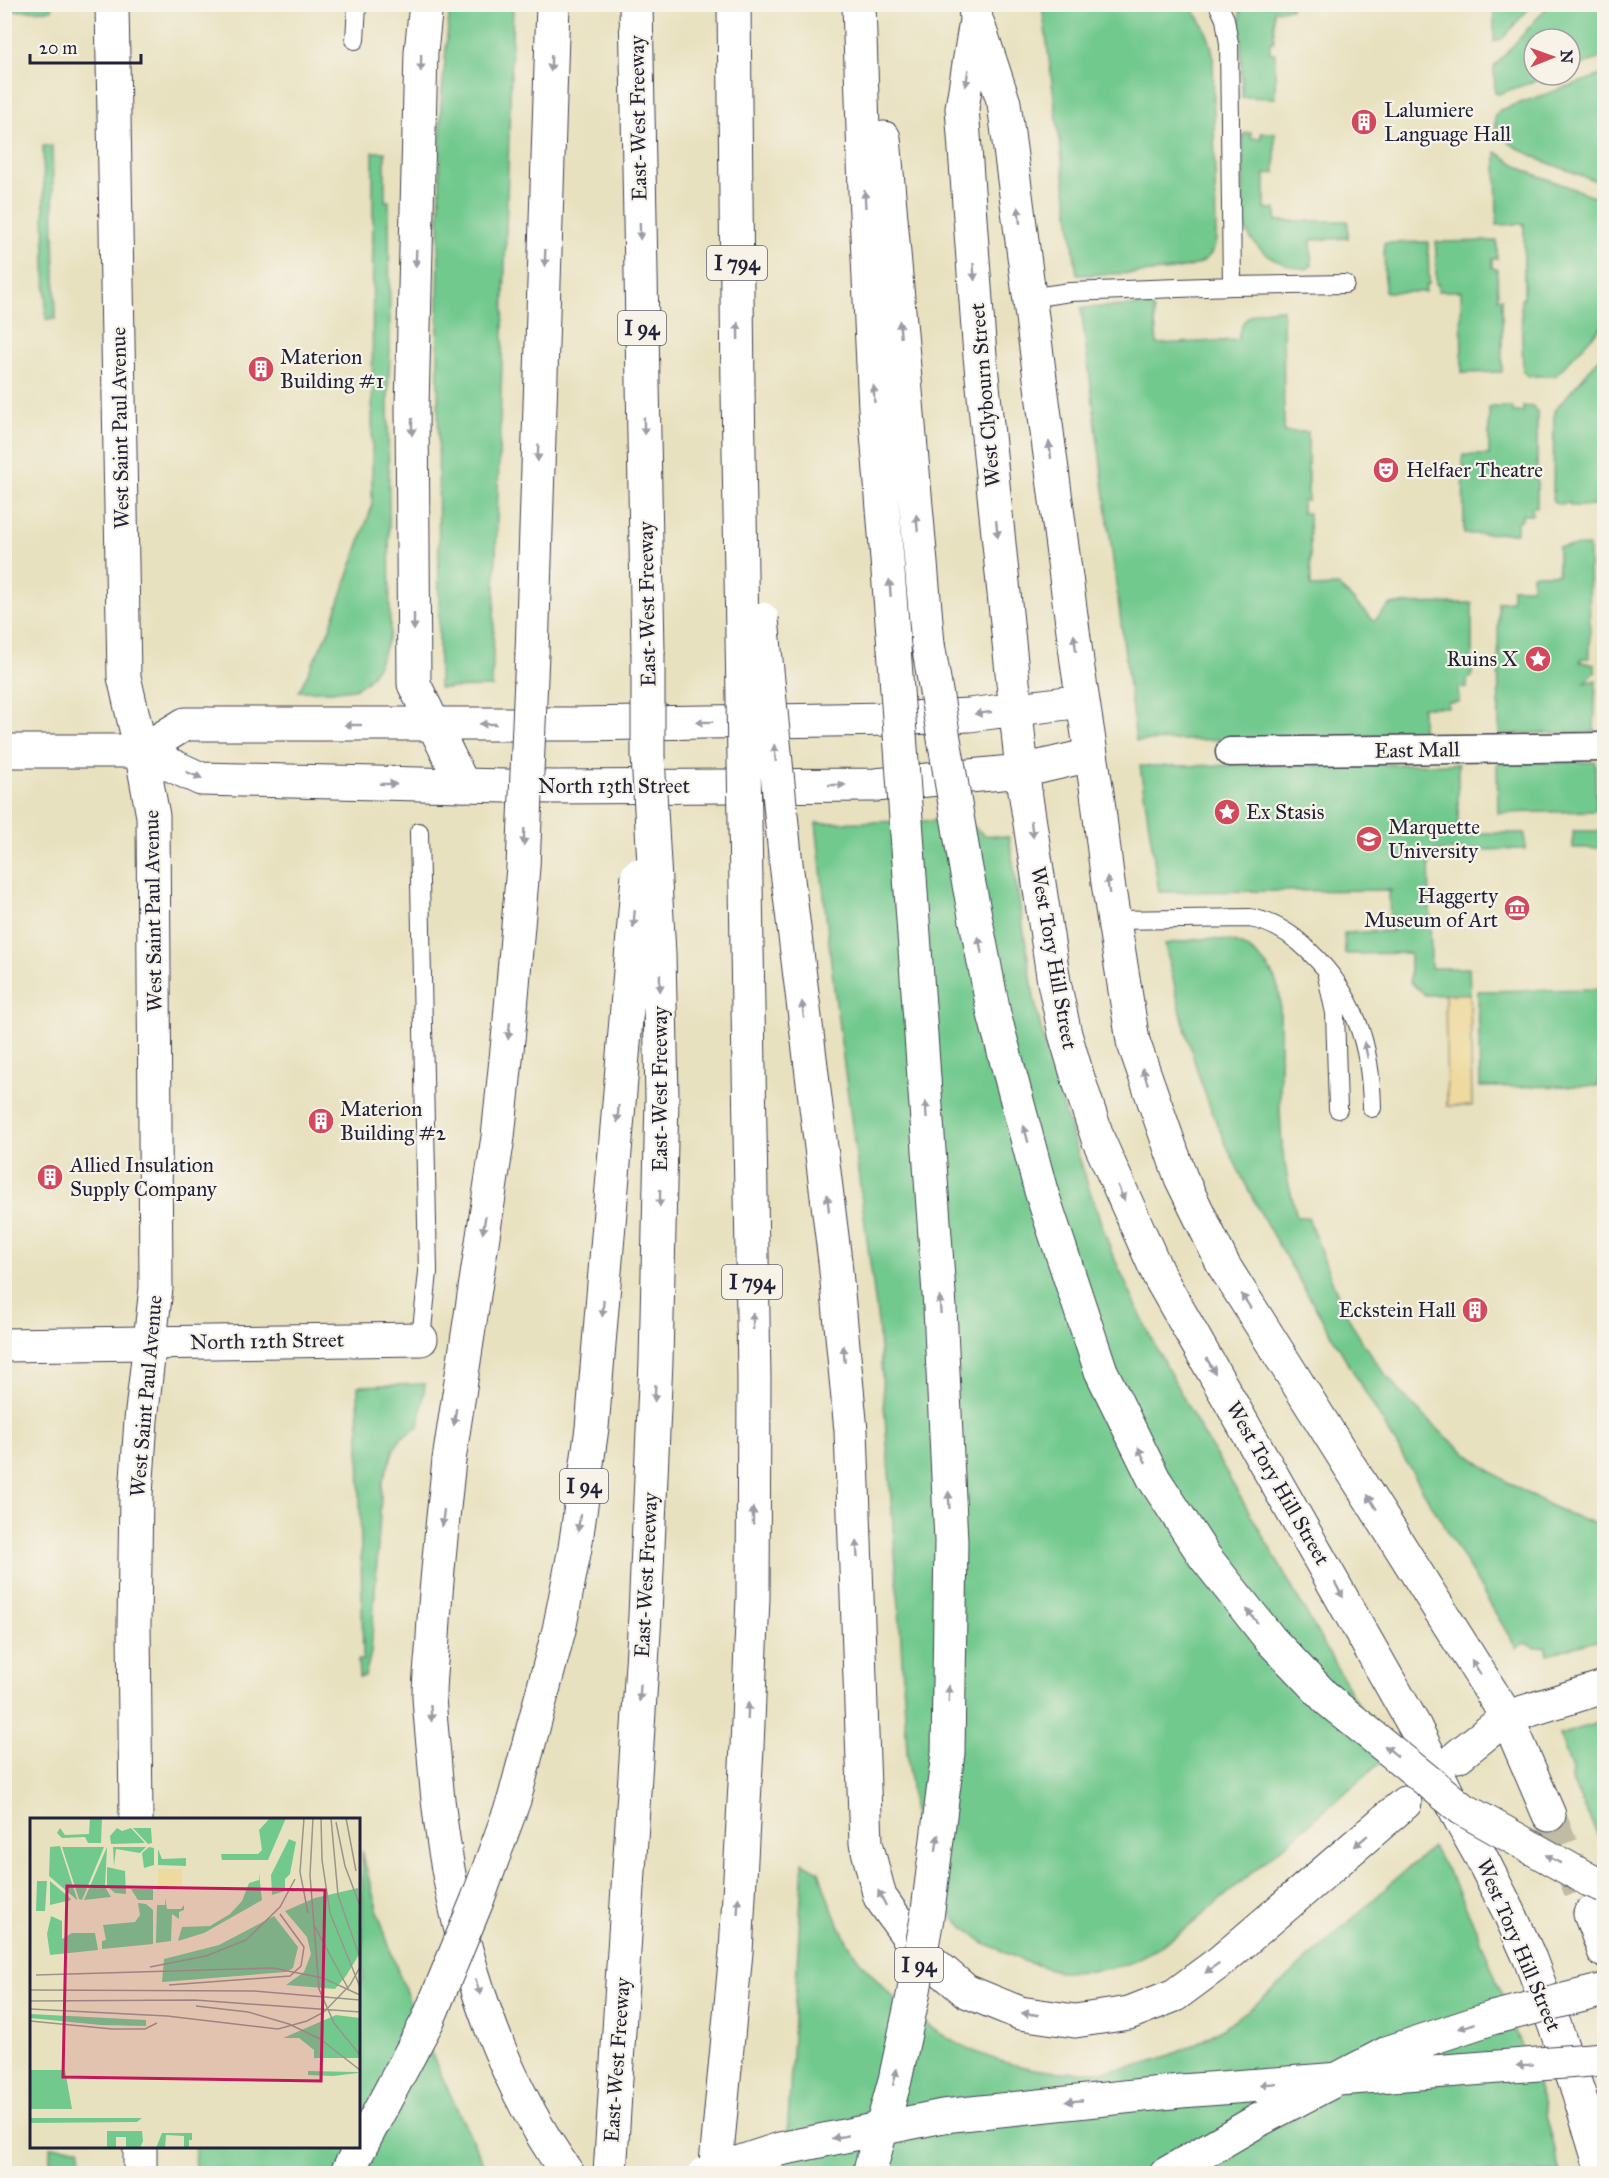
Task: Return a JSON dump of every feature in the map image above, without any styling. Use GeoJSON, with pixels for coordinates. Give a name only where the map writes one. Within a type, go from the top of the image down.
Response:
{"type":"FeatureCollection","features":[{"type":"Feature","properties":{"kind":"main road","name":"West Saint Paul Avenue"},"geometry":{"type":"LineString","coordinates":[[112,4],[124,677],[153,807],[156,1279],[141,1420],[136,1494],[134,1625],[136,1818]]}},
{"type":"Feature","properties":{"kind":"main road"},"geometry":{"type":"LineString","coordinates":[[426,4],[421,52],[412,407],[414,684],[463,785]]}},
{"type":"Feature","properties":{"kind":"main road"},"geometry":{"type":"LineString","coordinates":[[553,4],[523,867],[498,1137],[449,1460],[436,1583],[429,1696],[439,1817],[449,1872],[472,1968],[501,2053],[529,2113],[568,2174]]}},
{"type":"Feature","properties":{"kind":"main road","name":"East-West Freeway"},"geometry":{"type":"LineString","coordinates":[[610,2174],[645,1616],[656,1361],[662,1085],[659,954],[648,756],[636,4]]}},
{"type":"Feature","properties":{"kind":"main road","name":"I 794"},"geometry":{"type":"LineString","coordinates":[[715,2174],[736,1952],[753,1597],[754,1379],[734,4]]}},
{"type":"Feature","properties":{"kind":"main road","name":"I 94"},"geometry":{"type":"LineString","coordinates":[[859,4],[875,408],[940,1308],[951,1541],[948,1753],[927,1918],[895,2080],[869,2174]]}},
{"type":"Feature","properties":{"kind":"main road"},"geometry":{"type":"LineString","coordinates":[[873,4],[928,644],[966,869],[994,1014],[1038,1180],[1101,1371],[1154,1479],[1205,1557],[1270,1639],[1328,1700],[1461,1808],[1589,1880],[1598,1900],[1605,1951]]}},
{"type":"Feature","properties":{"kind":"main road","name":"West Clybourn Street"},"geometry":{"type":"LineString","coordinates":[[976,12],[1004,103],[1091,755]]}},
{"type":"Feature","properties":{"kind":"main road","name":"West Clybourn Street"},"geometry":{"type":"LineString","coordinates":[[976,12],[962,108],[980,356],[1022,771]]}},
{"type":"Feature","properties":{"kind":"main road"},"geometry":{"type":"LineString","coordinates":[[738,389],[785,855],[835,1261],[851,1431],[866,1843],[880,1897],[917,1949],[966,1991],[1020,2013],[1075,2021],[1129,2013],[1175,1995],[1221,1961],[1405,1803]]}},
{"type":"Feature","properties":{"kind":"main road"},"geometry":{"type":"LineString","coordinates":[[141,751],[185,724],[659,723],[891,718],[969,715],[1083,701]]}},
{"type":"Feature","properties":{"kind":"main road","name":"North 13th Street"},"geometry":{"type":"LineString","coordinates":[[4,751],[141,751],[201,779],[564,787],[875,785],[1022,771],[1091,755]]}},
{"type":"Feature","properties":{"kind":"main road"},"geometry":{"type":"LineString","coordinates":[[1091,755],[1133,1041],[1181,1178],[1224,1266],[1507,1717],[1549,1815]]}},
{"type":"Feature","properties":{"kind":"main road","name":"I 94"},"geometry":{"type":"LineString","coordinates":[[360,2148],[428,2020],[477,1900],[514,1800],[560,1630],[575,1548],[592,1428],[648,756]]}},
{"type":"Feature","properties":{"kind":"main road","name":"West Tory Hill Street"},"geometry":{"type":"LineString","coordinates":[[1022,771],[1056,993],[1065,1034],[1098,1139],[1159,1276],[1415,1727],[1509,1912],[1530,1959],[1560,2041],[1603,2174]]}},
{"type":"Feature","properties":{"kind":"main road","name":"North 12th Street"},"geometry":{"type":"LineString","coordinates":[[4,1346],[421,1339]]}},
{"type":"Feature","properties":{"kind":"main road"},"geometry":{"type":"LineString","coordinates":[[1458,1756],[1507,1717],[1588,1691],[1605,1688]]}},
{"type":"Feature","properties":{"kind":"main road"},"geometry":{"type":"LineString","coordinates":[[729,2174],[736,1952]]}},
{"type":"Feature","properties":{"kind":"main road"},"geometry":{"type":"LineString","coordinates":[[1166,2174],[1273,2112],[1389,2052],[1492,2018],[1605,1990]]}},
{"type":"Feature","properties":{"kind":"main road"},"geometry":{"type":"LineString","coordinates":[[704,2174],[780,2149],[943,2116],[1181,2091],[1605,2059]]}},
{"type":"Feature","properties":{"kind":"main road"},"geometry":{"type":"LineString","coordinates":[[140,2148],[140,2174]]}},
{"type":"Feature","properties":{"kind":"main road","name":"I 94"},"geometry":{"type":"LineString","coordinates":[[346,2174],[360,2148]]}},
{"type":"Feature","properties":{"kind":"street","name":"East Mall"},"geometry":{"type":"LineString","coordinates":[[1230,752],[1605,747]]}},
{"type":"Feature","properties":{"kind":"lane"},"geometry":{"type":"LineString","coordinates":[[355,40],[357,4]]}},
{"type":"Feature","properties":{"kind":"lane"},"geometry":{"type":"LineString","coordinates":[[1218,4],[1225,19],[1229,44],[1232,286]]}},
{"type":"Feature","properties":{"kind":"lane"},"geometry":{"type":"LineString","coordinates":[[1029,298],[1070,292],[1345,284]]}},
{"type":"Feature","properties":{"kind":"lane"},"geometry":{"type":"LineString","coordinates":[[419,832],[428,1272],[421,1339]]}},
{"type":"Feature","properties":{"kind":"lane"},"geometry":{"type":"LineString","coordinates":[[1114,920],[1250,918],[1281,928],[1304,946],[1323,966],[1346,996],[1354,1011],[1362,1034],[1370,1071],[1372,1108]]}},
{"type":"Feature","properties":{"kind":"lane"},"geometry":{"type":"LineString","coordinates":[[1323,966],[1330,982],[1335,1013],[1338,1109]]}},
{"type":"Feature","properties":{"kind":"green space"},"geometry":{"type":"Polygon","coordinates":[[[1383,4],[1467,5],[1466,9],[1452,9],[1452,7],[1383,8],[1383,4]]]}},
{"type":"Feature","properties":{"kind":"green space"},"geometry":{"type":"Polygon","coordinates":[[[4,5],[52,5],[52,10],[5,11],[4,5]]]}},
{"type":"Feature","properties":{"kind":"green space"},"geometry":{"type":"Polygon","coordinates":[[[450,5],[513,5],[492,687],[439,688],[438,313],[441,105],[450,5]]]}},
{"type":"Feature","properties":{"kind":"green space"},"geometry":{"type":"Polygon","coordinates":[[[1042,5],[1188,5],[1201,21],[1213,54],[1216,236],[1212,252],[1204,261],[1190,267],[1159,271],[1077,275],[1042,5]]]}},
{"type":"Feature","properties":{"kind":"green space"},"geometry":{"type":"Polygon","coordinates":[[[1240,5],[1291,5],[1291,9],[1274,10],[1274,42],[1270,42],[1270,53],[1275,53],[1275,98],[1242,97],[1240,5]]]}},
{"type":"Feature","properties":{"kind":"green space"},"geometry":{"type":"Polygon","coordinates":[[[1487,5],[1532,5],[1503,38],[1494,42],[1494,8],[1488,8],[1487,5]]]}},
{"type":"Feature","properties":{"kind":"green space"},"geometry":{"type":"Polygon","coordinates":[[[1549,5],[1604,5],[1604,57],[1582,65],[1582,27],[1529,27],[1549,5]]]}},
{"type":"Feature","properties":{"kind":"green space"},"geometry":{"type":"Polygon","coordinates":[[[1522,35],[1522,86],[1495,93],[1494,67],[1522,35]]]}},
{"type":"Feature","properties":{"kind":"green space"},"geometry":{"type":"Polygon","coordinates":[[[1604,74],[1604,184],[1543,161],[1514,146],[1496,133],[1495,116],[1500,110],[1566,87],[1582,87],[1582,82],[1604,74]]]}},
{"type":"Feature","properties":{"kind":"green space"},"geometry":{"type":"Polygon","coordinates":[[[1251,133],[1251,138],[1261,138],[1261,133],[1275,133],[1275,173],[1265,174],[1265,209],[1276,209],[1276,221],[1348,221],[1348,238],[1311,240],[1312,265],[1307,269],[1286,265],[1266,254],[1251,238],[1246,228],[1243,218],[1243,135],[1251,133]]]}},
{"type":"Feature","properties":{"kind":"green space"},"geometry":{"type":"Polygon","coordinates":[[[43,146],[52,146],[56,319],[46,319],[43,146]]]}},
{"type":"Feature","properties":{"kind":"green space"},"geometry":{"type":"Polygon","coordinates":[[[373,152],[385,152],[385,201],[389,201],[390,633],[374,672],[363,684],[345,690],[299,691],[330,628],[372,506],[373,152]]]}},
{"type":"Feature","properties":{"kind":"green space"},"geometry":{"type":"Polygon","coordinates":[[[1496,152],[1526,171],[1604,200],[1604,324],[1555,376],[1528,376],[1523,372],[1521,299],[1524,298],[1524,224],[1497,225],[1496,152]]]}},
{"type":"Feature","properties":{"kind":"green space"},"geometry":{"type":"Polygon","coordinates":[[[1497,241],[1497,259],[1492,259],[1492,268],[1497,269],[1498,298],[1502,298],[1502,372],[1462,373],[1461,291],[1438,291],[1436,242],[1497,241]]]}},
{"type":"Feature","properties":{"kind":"green space"},"geometry":{"type":"Polygon","coordinates":[[[1428,242],[1429,284],[1426,285],[1425,292],[1385,292],[1384,243],[1428,242]]]}},
{"type":"Feature","properties":{"kind":"green space"},"geometry":{"type":"Polygon","coordinates":[[[1150,305],[1154,311],[1157,344],[1238,340],[1243,323],[1252,314],[1283,309],[1284,432],[1308,432],[1308,501],[1302,501],[1302,513],[1309,513],[1311,587],[1339,586],[1374,621],[1391,604],[1472,603],[1472,677],[1467,679],[1467,688],[1458,688],[1459,702],[1448,702],[1448,707],[1422,707],[1422,736],[1136,741],[1081,308],[1150,305]]]}},
{"type":"Feature","properties":{"kind":"green space"},"geometry":{"type":"Polygon","coordinates":[[[1604,353],[1604,506],[1557,504],[1553,501],[1554,411],[1604,353]]]}},
{"type":"Feature","properties":{"kind":"green space"},"geometry":{"type":"Polygon","coordinates":[[[1534,406],[1537,412],[1537,507],[1532,507],[1532,515],[1522,515],[1522,520],[1517,521],[1517,533],[1464,534],[1463,455],[1489,455],[1489,407],[1513,407],[1513,412],[1523,412],[1523,407],[1534,406]]]}},
{"type":"Feature","properties":{"kind":"green space"},"geometry":{"type":"Polygon","coordinates":[[[1589,546],[1590,658],[1582,658],[1580,662],[1595,664],[1595,673],[1585,683],[1596,680],[1594,732],[1499,734],[1498,602],[1512,601],[1512,588],[1532,588],[1532,574],[1558,574],[1558,547],[1589,546]]]}},
{"type":"Feature","properties":{"kind":"green space"},"geometry":{"type":"Polygon","coordinates":[[[1595,762],[1596,811],[1498,813],[1497,763],[1595,762]]]}},
{"type":"Feature","properties":{"kind":"green space"},"geometry":{"type":"Polygon","coordinates":[[[1458,764],[1458,833],[1525,833],[1525,849],[1429,851],[1431,968],[1469,968],[1470,994],[1425,995],[1410,982],[1410,953],[1345,954],[1344,933],[1393,931],[1390,929],[1389,892],[1391,890],[1159,892],[1140,766],[1458,764]]]}},
{"type":"Feature","properties":{"kind":"green space"},"geometry":{"type":"Polygon","coordinates":[[[966,820],[984,835],[1009,837],[1035,1003],[1048,1058],[1089,1189],[1112,1253],[1152,1340],[1198,1425],[1387,1757],[1185,1930],[1125,1965],[1093,1971],[1060,1972],[1023,1961],[983,1942],[954,1919],[919,1861],[907,1752],[878,1323],[834,989],[816,823],[966,820]]]}},
{"type":"Feature","properties":{"kind":"green space"},"geometry":{"type":"Polygon","coordinates":[[[1573,831],[1604,831],[1604,848],[1573,848],[1573,831]]]}},
{"type":"Feature","properties":{"kind":"green space"},"geometry":{"type":"Polygon","coordinates":[[[1201,939],[1226,940],[1250,950],[1258,956],[1275,979],[1280,997],[1280,1111],[1282,1146],[1288,1181],[1297,1217],[1308,1217],[1334,1286],[1353,1326],[1374,1359],[1399,1390],[1428,1421],[1461,1449],[1495,1474],[1531,1496],[1568,1514],[1604,1526],[1604,1639],[1548,1654],[1545,1646],[1536,1648],[1525,1643],[1516,1648],[1272,1234],[1234,1162],[1210,1107],[1192,1053],[1178,999],[1165,944],[1201,939]]]}},
{"type":"Feature","properties":{"kind":"green space"},"geometry":{"type":"Polygon","coordinates":[[[1598,989],[1599,1086],[1480,1087],[1478,991],[1598,989]]]}},
{"type":"Feature","properties":{"kind":"green space"},"geometry":{"type":"Polygon","coordinates":[[[425,1384],[419,1427],[402,1437],[395,1447],[382,1483],[371,1653],[365,1676],[359,1677],[358,1660],[363,1660],[358,1386],[425,1384]]]}},
{"type":"Feature","properties":{"kind":"green space"},"geometry":{"type":"Polygon","coordinates":[[[1604,1721],[1603,1846],[1571,1779],[1572,1769],[1559,1735],[1604,1721]]]}},
{"type":"Feature","properties":{"kind":"green space"},"geometry":{"type":"Polygon","coordinates":[[[1432,1847],[1453,1880],[1479,1935],[1542,2099],[1561,2173],[785,2174],[803,1862],[819,1871],[839,1924],[857,1957],[909,2012],[948,2038],[989,2057],[1033,2069],[1078,2073],[1123,2068],[1168,2056],[1212,2035],[1280,1984],[1432,1847]]]}},
{"type":"Feature","properties":{"kind":"green space"},"geometry":{"type":"Polygon","coordinates":[[[362,1851],[385,1934],[415,2016],[489,2173],[196,2173],[195,2148],[360,2148],[360,1982],[363,1979],[362,1851]]]}},
{"type":"Feature","properties":{"kind":"green space"},"geometry":{"type":"Polygon","coordinates":[[[50,2148],[80,2148],[81,2173],[50,2173],[50,2148]]]}},
{"type":"Feature","properties":{"kind":"sand"},"geometry":{"type":"Polygon","coordinates":[[[1445,994],[1470,994],[1472,1106],[1447,1106],[1445,994]]]}},
{"type":"Feature","properties":{"kind":"tunnel"},"geometry":{"type":"LineString","coordinates":[[1549,1815],[1590,1914]]}},
{"type":"Feature","properties":{"kind":"place","name":"Lalumiere Language Hall"},"geometry":{"type":"Point","coordinates":[1364,122]}},
{"type":"Feature","properties":{"kind":"place","name":"Materion Building #1"},"geometry":{"type":"Point","coordinates":[261,369]}},
{"type":"Feature","properties":{"kind":"place","name":"Helfaer Theatre"},"geometry":{"type":"Point","coordinates":[1386,470]}},
{"type":"Feature","properties":{"kind":"place","name":"Ruins X"},"geometry":{"type":"Point","coordinates":[1538,659]}},
{"type":"Feature","properties":{"kind":"place","name":"Ex Stasis"},"geometry":{"type":"Point","coordinates":[1227,812]}},
{"type":"Feature","properties":{"kind":"place","name":"Marquette University"},"geometry":{"type":"Point","coordinates":[1369,839]}},
{"type":"Feature","properties":{"kind":"place","name":"Haggerty Museum of Art"},"geometry":{"type":"Point","coordinates":[1517,908]}},
{"type":"Feature","properties":{"kind":"place","name":"Materion Building #2"},"geometry":{"type":"Point","coordinates":[321,1121]}},
{"type":"Feature","properties":{"kind":"place","name":"Allied Insulation Supply Company"},"geometry":{"type":"Point","coordinates":[50,1177]}},
{"type":"Feature","properties":{"kind":"place","name":"Eckstein Hall"},"geometry":{"type":"Point","coordinates":[1475,1310]}}]}
